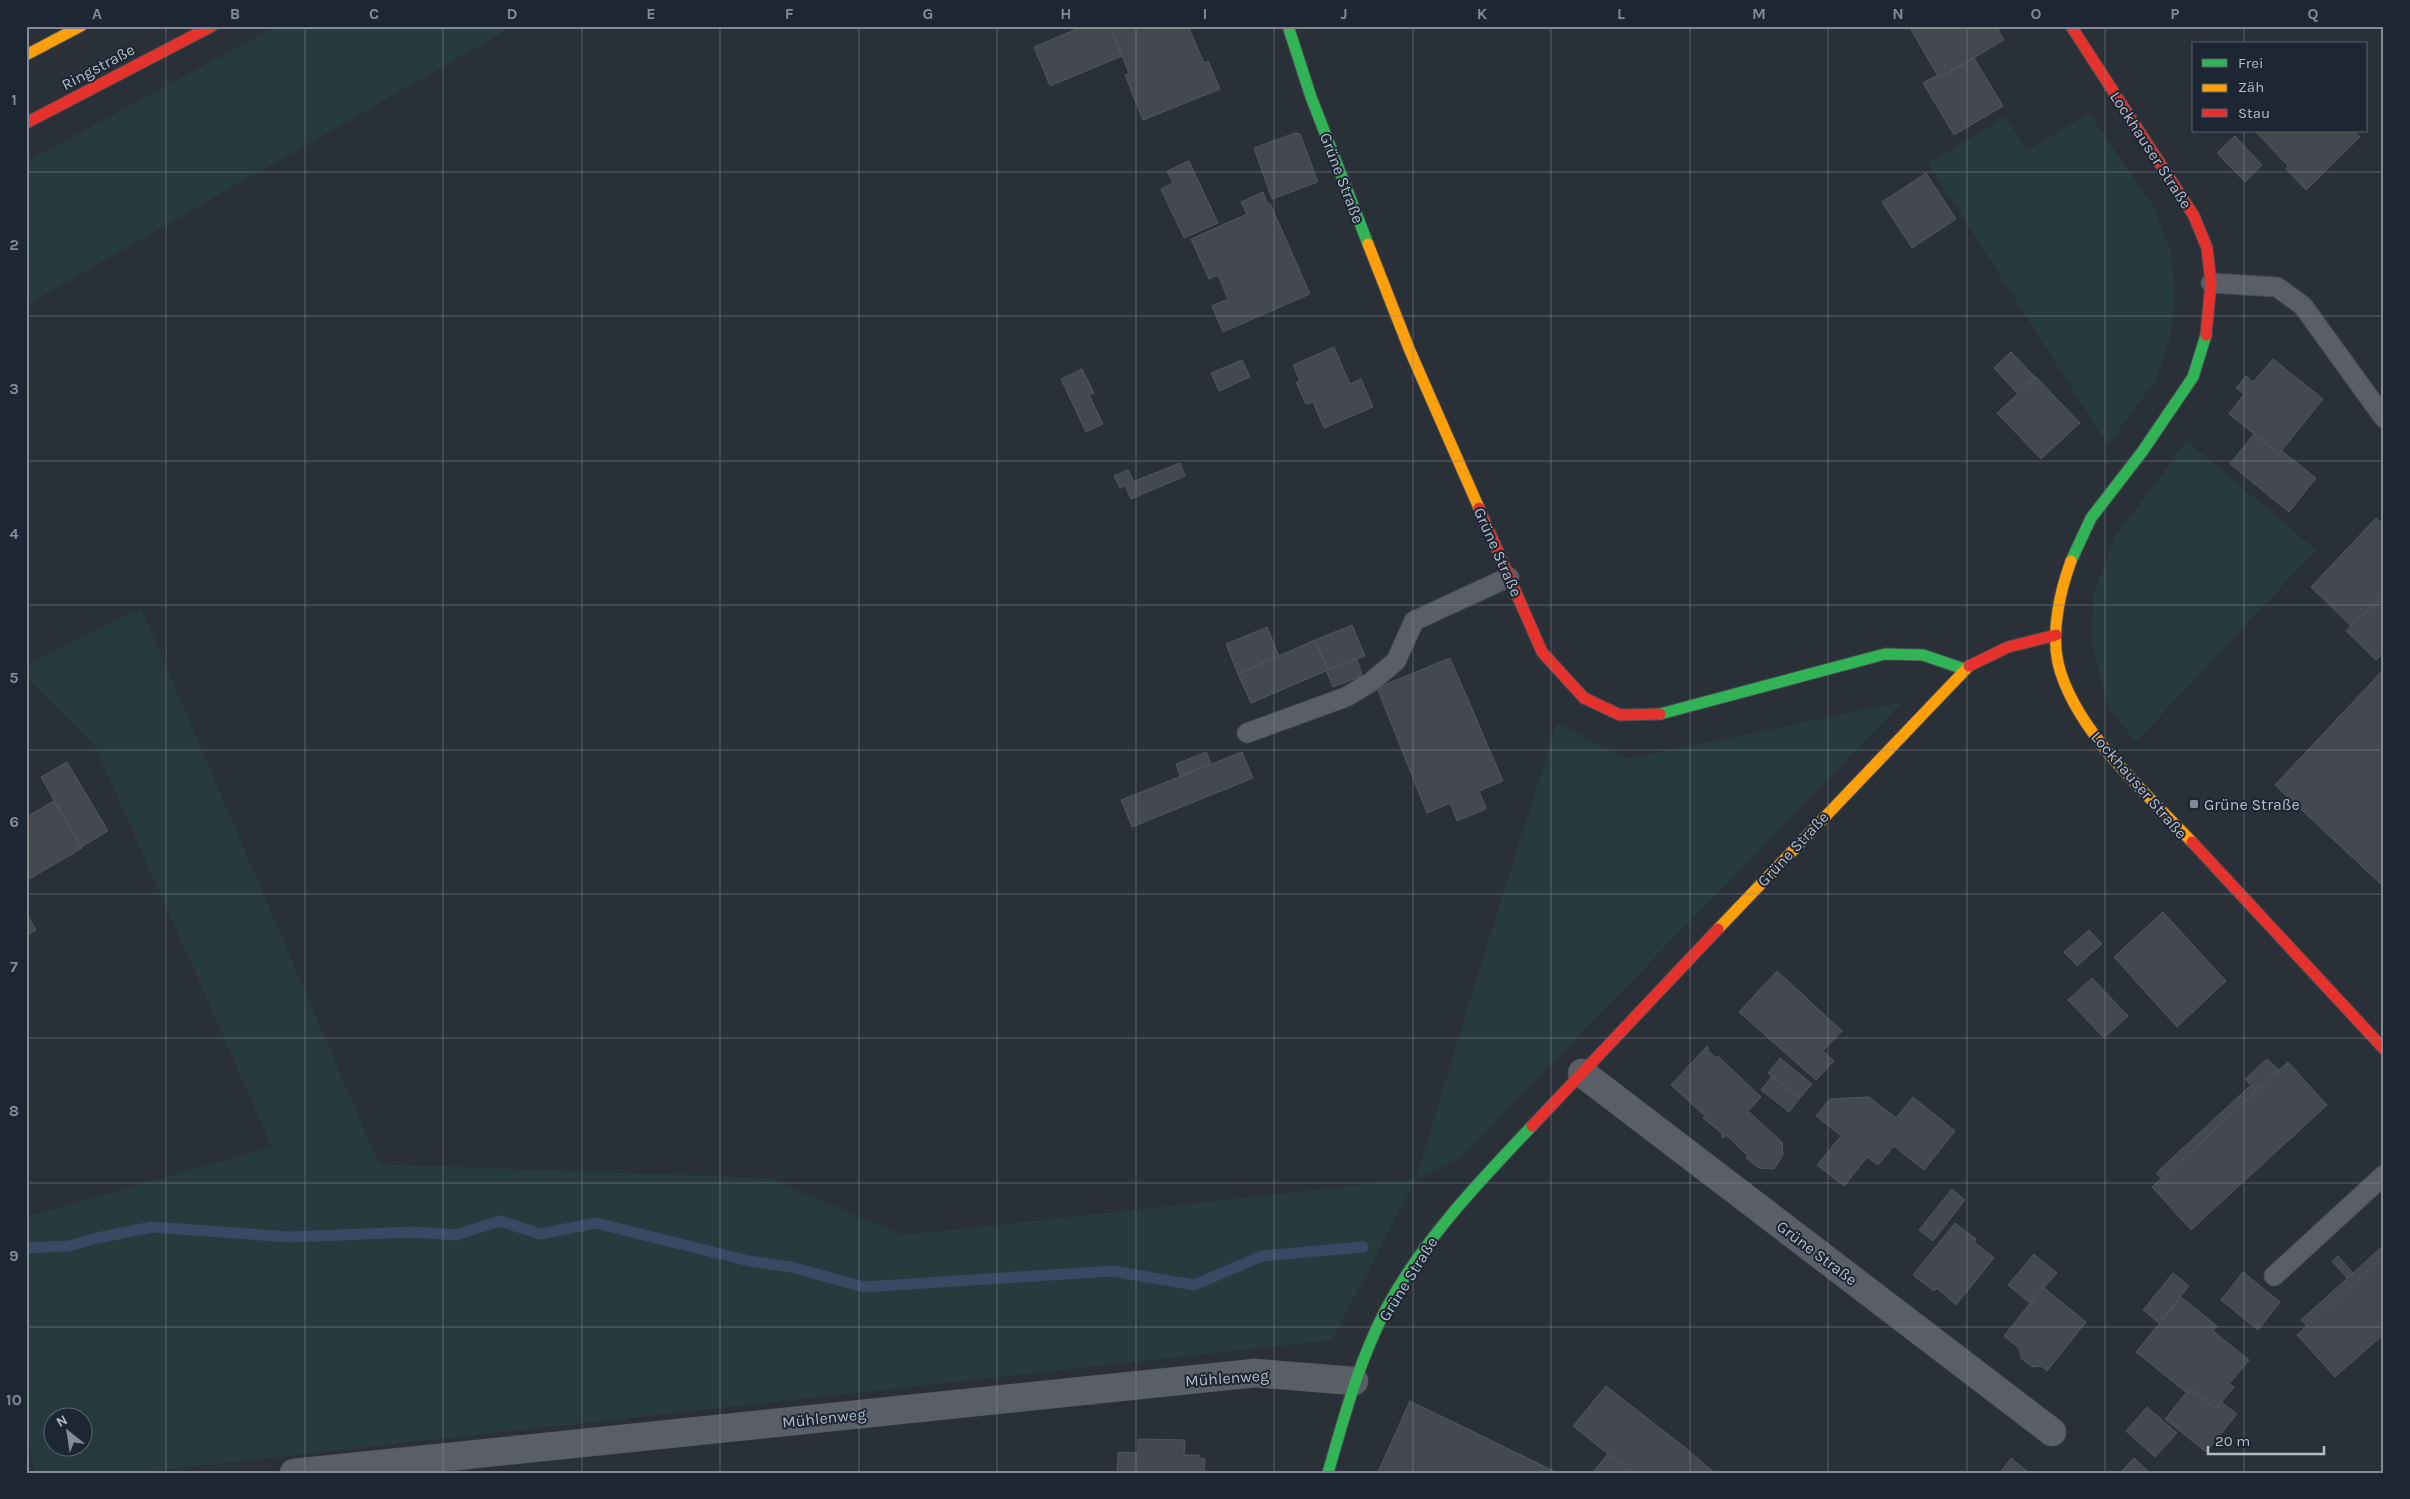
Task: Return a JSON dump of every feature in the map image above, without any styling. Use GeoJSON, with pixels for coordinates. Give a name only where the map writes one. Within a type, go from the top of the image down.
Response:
{"type":"FeatureCollection","features":[{"type":"Feature","properties":{"kind":"main road"},"geometry":{"type":"LineString","coordinates":[[26,55],[81,26]]}},
{"type":"Feature","properties":{"kind":"main road","name":"Ringstraße"},"geometry":{"type":"LineString","coordinates":[[26,123],[212,26]]}},
{"type":"Feature","properties":{"kind":"main road","name":"Grüne Straße"},"geometry":{"type":"LineString","coordinates":[[1288,26],[1311,97],[1410,351],[1509,578],[1542,652],[1584,698],[1620,715],[1660,714],[1885,654],[1922,655],[1964,669]]}},
{"type":"Feature","properties":{"kind":"main road","name":"Lockhauser Straße"},"geometry":{"type":"LineString","coordinates":[[2071,26],[2194,216],[2207,248],[2211,283],[2207,332],[2193,377],[2142,452],[2091,518],[2077,546],[2063,582],[2056,635],[2058,662],[2068,692],[2102,746],[2230,887],[2384,1049]]}},
{"type":"Feature","properties":{"kind":"main road","name":"Grüne Straße"},"geometry":{"type":"LineString","coordinates":[[1328,1473],[1354,1381],[1386,1308],[1424,1248],[1483,1178],[1964,669],[1994,651],[2022,641],[2056,635]]}},
{"type":"Feature","properties":{"kind":"street","name":"Grüne Straße"},"geometry":{"type":"LineString","coordinates":[[1582,1074],[2052,1432]]}},
{"type":"Feature","properties":{"kind":"street","name":"Mühlenweg"},"geometry":{"type":"LineString","coordinates":[[294,1473],[1255,1373],[1354,1381]]}},
{"type":"Feature","properties":{"kind":"lane"},"geometry":{"type":"LineString","coordinates":[[2211,283],[2277,287],[2303,306],[2384,418]]}},
{"type":"Feature","properties":{"kind":"lane"},"geometry":{"type":"LineString","coordinates":[[1247,733],[1346,697],[1371,682],[1396,661],[1414,621],[1509,578]]}},
{"type":"Feature","properties":{"kind":"lane"},"geometry":{"type":"LineString","coordinates":[[2274,1276],[2384,1175]]}},
{"type":"Feature","properties":{"kind":"green space"},"geometry":{"type":"Polygon","coordinates":[[[276,26],[514,26],[26,305],[26,162],[276,26]]]}},
{"type":"Feature","properties":{"kind":"green space"},"geometry":{"type":"Polygon","coordinates":[[[2089,113],[2153,206],[2172,254],[2175,304],[2170,340],[2155,381],[2108,445],[1928,163],[2006,117],[2026,151],[2089,113]]]}},
{"type":"Feature","properties":{"kind":"green space"},"geometry":{"type":"Polygon","coordinates":[[[2186,440],[2316,550],[2136,742],[2109,708],[2092,644],[2093,595],[2116,534],[2154,486],[2186,440]]]}},
{"type":"Feature","properties":{"kind":"green space"},"geometry":{"type":"Polygon","coordinates":[[[141,608],[379,1164],[768,1178],[903,1235],[1416,1179],[1332,1340],[135,1473],[35,1473],[26,1428],[26,1217],[272,1147],[95,746],[26,677],[26,664],[141,608]]]}},
{"type":"Feature","properties":{"kind":"green space"},"geometry":{"type":"Polygon","coordinates":[[[1903,702],[1459,1159],[1416,1179],[1475,983],[1557,723],[1626,759],[1903,702]]]}},
{"type":"Feature","properties":{"kind":"building"},"geometry":{"type":"Polygon","coordinates":[[[1084,26],[1110,26],[1122,56],[1050,86],[1034,47],[1084,26]]]}},
{"type":"Feature","properties":{"kind":"building"},"geometry":{"type":"Polygon","coordinates":[[[1110,26],[1188,26],[1204,63],[1208,61],[1220,89],[1143,120],[1125,75],[1129,73],[1110,26]]]}},
{"type":"Feature","properties":{"kind":"building"},"geometry":{"type":"Polygon","coordinates":[[[1909,26],[1996,26],[2004,40],[1939,78],[1909,26]]]}},
{"type":"Feature","properties":{"kind":"building"},"geometry":{"type":"Polygon","coordinates":[[[1974,58],[2003,106],[1954,135],[1923,83],[1938,75],[1939,78],[1974,58]]]}},
{"type":"Feature","properties":{"kind":"building"},"geometry":{"type":"Polygon","coordinates":[[[2256,132],[2356,132],[2360,137],[2306,190],[2286,169],[2288,166],[2256,132]]]}},
{"type":"Feature","properties":{"kind":"building"},"geometry":{"type":"Polygon","coordinates":[[[1295,133],[1300,134],[1318,182],[1272,199],[1254,148],[1295,133]]]}},
{"type":"Feature","properties":{"kind":"building"},"geometry":{"type":"Polygon","coordinates":[[[2235,136],[2262,165],[2245,182],[2217,153],[2235,136]]]}},
{"type":"Feature","properties":{"kind":"building"},"geometry":{"type":"Polygon","coordinates":[[[1189,161],[1218,223],[1184,238],[1161,189],[1173,183],[1167,171],[1189,161]]]}},
{"type":"Feature","properties":{"kind":"building"},"geometry":{"type":"Polygon","coordinates":[[[1926,173],[1956,219],[1912,248],[1882,202],[1926,173]]]}},
{"type":"Feature","properties":{"kind":"building"},"geometry":{"type":"Polygon","coordinates":[[[1263,192],[1268,205],[1270,203],[1310,294],[1223,332],[1212,306],[1228,299],[1218,275],[1209,279],[1191,239],[1247,214],[1241,202],[1263,192]]]}},
{"type":"Feature","properties":{"kind":"building"},"geometry":{"type":"Polygon","coordinates":[[[1334,347],[1350,384],[1361,379],[1373,407],[1324,428],[1313,402],[1306,404],[1296,382],[1300,381],[1293,365],[1334,347]]]}},
{"type":"Feature","properties":{"kind":"building"},"geometry":{"type":"Polygon","coordinates":[[[2011,352],[2035,377],[2018,394],[1994,368],[2011,352]]]}},
{"type":"Feature","properties":{"kind":"building"},"geometry":{"type":"Polygon","coordinates":[[[2273,359],[2323,399],[2279,454],[2229,414],[2244,394],[2236,388],[2246,376],[2253,382],[2273,359]]]}},
{"type":"Feature","properties":{"kind":"building"},"geometry":{"type":"Polygon","coordinates":[[[1242,360],[1250,377],[1219,391],[1211,373],[1242,360]]]}},
{"type":"Feature","properties":{"kind":"building"},"geometry":{"type":"Polygon","coordinates":[[[1082,369],[1094,393],[1089,395],[1103,424],[1086,432],[1061,379],[1082,369]]]}},
{"type":"Feature","properties":{"kind":"building"},"geometry":{"type":"Polygon","coordinates":[[[2036,377],[2080,423],[2041,459],[1997,413],[2036,377]]]}},
{"type":"Feature","properties":{"kind":"building"},"geometry":{"type":"Polygon","coordinates":[[[2254,434],[2279,454],[2282,451],[2316,478],[2289,512],[2230,464],[2254,434]]]}},
{"type":"Feature","properties":{"kind":"building"},"geometry":{"type":"Polygon","coordinates":[[[1180,463],[1185,476],[1131,499],[1125,485],[1180,463]]]}},
{"type":"Feature","properties":{"kind":"building"},"geometry":{"type":"Polygon","coordinates":[[[1128,470],[1134,482],[1120,488],[1114,476],[1128,470]]]}},
{"type":"Feature","properties":{"kind":"building"},"geometry":{"type":"Polygon","coordinates":[[[2376,518],[2384,525],[2384,594],[2351,626],[2311,587],[2376,518]]]}},
{"type":"Feature","properties":{"kind":"building"},"geometry":{"type":"Polygon","coordinates":[[[2383,596],[2384,652],[2376,660],[2346,631],[2383,596]]]}},
{"type":"Feature","properties":{"kind":"building"},"geometry":{"type":"Polygon","coordinates":[[[1352,625],[1365,656],[1328,670],[1315,640],[1352,625]]]}},
{"type":"Feature","properties":{"kind":"building"},"geometry":{"type":"Polygon","coordinates":[[[1267,627],[1279,656],[1238,674],[1226,644],[1267,627]]]}},
{"type":"Feature","properties":{"kind":"building"},"geometry":{"type":"Polygon","coordinates":[[[1315,640],[1328,670],[1251,703],[1238,674],[1315,640]]]}},
{"type":"Feature","properties":{"kind":"building"},"geometry":{"type":"Polygon","coordinates":[[[1356,658],[1362,674],[1359,677],[1333,687],[1326,670],[1356,658]]]}},
{"type":"Feature","properties":{"kind":"building"},"geometry":{"type":"Polygon","coordinates":[[[1450,658],[1503,781],[1479,791],[1486,809],[1457,821],[1450,803],[1427,813],[1377,688],[1450,658]]]}},
{"type":"Feature","properties":{"kind":"building"},"geometry":{"type":"Polygon","coordinates":[[[2384,669],[2384,887],[2275,785],[2384,669]]]}},
{"type":"Feature","properties":{"kind":"building"},"geometry":{"type":"Polygon","coordinates":[[[1206,752],[1211,764],[1180,776],[1176,764],[1206,752]]]}},
{"type":"Feature","properties":{"kind":"building"},"geometry":{"type":"Polygon","coordinates":[[[1242,752],[1253,778],[1132,827],[1121,800],[1242,752]]]}},
{"type":"Feature","properties":{"kind":"building"},"geometry":{"type":"Polygon","coordinates":[[[67,762],[108,831],[81,847],[41,777],[67,762]]]}},
{"type":"Feature","properties":{"kind":"building"},"geometry":{"type":"Polygon","coordinates":[[[54,801],[82,848],[26,881],[26,817],[54,801]]]}},
{"type":"Feature","properties":{"kind":"building"},"geometry":{"type":"Polygon","coordinates":[[[2163,912],[2226,981],[2177,1027],[2114,957],[2163,912]]]}},
{"type":"Feature","properties":{"kind":"building"},"geometry":{"type":"Polygon","coordinates":[[[26,913],[36,930],[26,936],[26,913]]]}},
{"type":"Feature","properties":{"kind":"building"},"geometry":{"type":"Polygon","coordinates":[[[2089,930],[2102,944],[2077,966],[2064,952],[2089,930]]]}},
{"type":"Feature","properties":{"kind":"building"},"geometry":{"type":"Polygon","coordinates":[[[1777,971],[1842,1031],[1823,1051],[1834,1061],[1816,1080],[1739,1012],[1777,971]]]}},
{"type":"Feature","properties":{"kind":"building"},"geometry":{"type":"Polygon","coordinates":[[[2092,978],[2128,1016],[2104,1038],[2068,1000],[2092,978]]]}},
{"type":"Feature","properties":{"kind":"building"},"geometry":{"type":"Polygon","coordinates":[[[1707,1046],[1709,1048],[1707,1050],[1716,1058],[1718,1056],[1761,1097],[1748,1111],[1782,1142],[1783,1155],[1774,1169],[1759,1168],[1746,1158],[1748,1156],[1726,1135],[1724,1138],[1721,1136],[1723,1134],[1703,1118],[1705,1116],[1671,1085],[1707,1046]]]}},
{"type":"Feature","properties":{"kind":"building"},"geometry":{"type":"Polygon","coordinates":[[[1780,1058],[1812,1084],[1800,1098],[1768,1073],[1780,1058]]]}},
{"type":"Feature","properties":{"kind":"building"},"geometry":{"type":"Polygon","coordinates":[[[2267,1059],[2279,1070],[2256,1091],[2245,1079],[2267,1059]]]}},
{"type":"Feature","properties":{"kind":"building"},"geometry":{"type":"Polygon","coordinates":[[[2288,1062],[2327,1105],[2191,1230],[2152,1187],[2288,1062]]]}},
{"type":"Feature","properties":{"kind":"building"},"geometry":{"type":"Polygon","coordinates":[[[1772,1076],[1800,1098],[1789,1112],[1761,1090],[1772,1076]]]}},
{"type":"Feature","properties":{"kind":"building"},"geometry":{"type":"Polygon","coordinates":[[[2251,1085],[2256,1091],[2162,1179],[2156,1173],[2251,1085]]]}},
{"type":"Feature","properties":{"kind":"building"},"geometry":{"type":"Polygon","coordinates":[[[1869,1097],[1896,1118],[1913,1097],[1955,1131],[1924,1170],[1894,1146],[1878,1165],[1867,1157],[1844,1186],[1817,1165],[1841,1136],[1816,1116],[1830,1099],[1869,1097]]]}},
{"type":"Feature","properties":{"kind":"building"},"geometry":{"type":"Polygon","coordinates":[[[1952,1189],[1965,1200],[1933,1241],[1919,1230],[1952,1189]]]}},
{"type":"Feature","properties":{"kind":"building"},"geometry":{"type":"Polygon","coordinates":[[[1955,1223],[1976,1239],[1974,1242],[1994,1258],[1956,1305],[1937,1288],[1934,1291],[1913,1275],[1955,1223]]]}},
{"type":"Feature","properties":{"kind":"building"},"geometry":{"type":"Polygon","coordinates":[[[2384,1245],[2384,1255],[2307,1326],[2301,1320],[2384,1245]]]}},
{"type":"Feature","properties":{"kind":"building"},"geometry":{"type":"Polygon","coordinates":[[[2034,1254],[2057,1273],[2030,1303],[2008,1285],[2034,1254]]]}},
{"type":"Feature","properties":{"kind":"building"},"geometry":{"type":"Polygon","coordinates":[[[2384,1255],[2384,1334],[2335,1377],[2297,1335],[2384,1255]]]}},
{"type":"Feature","properties":{"kind":"building"},"geometry":{"type":"Polygon","coordinates":[[[2338,1256],[2353,1273],[2347,1278],[2332,1261],[2338,1256]]]}},
{"type":"Feature","properties":{"kind":"building"},"geometry":{"type":"Polygon","coordinates":[[[2243,1272],[2280,1302],[2258,1330],[2221,1300],[2243,1272]]]}},
{"type":"Feature","properties":{"kind":"building"},"geometry":{"type":"Polygon","coordinates":[[[2173,1273],[2189,1286],[2159,1323],[2143,1310],[2173,1273]]]}},
{"type":"Feature","properties":{"kind":"building"},"geometry":{"type":"Polygon","coordinates":[[[2043,1287],[2086,1322],[2047,1371],[2041,1366],[2032,1367],[2021,1358],[2019,1348],[2004,1336],[2043,1287]]]}},
{"type":"Feature","properties":{"kind":"building"},"geometry":{"type":"Polygon","coordinates":[[[2181,1297],[2217,1326],[2213,1331],[2249,1360],[2229,1384],[2234,1387],[2216,1409],[2190,1388],[2187,1393],[2136,1352],[2181,1297]]]}},
{"type":"Feature","properties":{"kind":"building"},"geometry":{"type":"Polygon","coordinates":[[[1606,1386],[1715,1473],[1632,1473],[1573,1426],[1606,1386]]]}},
{"type":"Feature","properties":{"kind":"building"},"geometry":{"type":"Polygon","coordinates":[[[2190,1388],[2216,1409],[2221,1402],[2237,1414],[2206,1452],[2165,1419],[2190,1388]]]}},
{"type":"Feature","properties":{"kind":"building"},"geometry":{"type":"Polygon","coordinates":[[[1410,1401],[1558,1473],[1378,1472],[1410,1401]]]}},
{"type":"Feature","properties":{"kind":"building"},"geometry":{"type":"Polygon","coordinates":[[[2147,1407],[2177,1433],[2155,1457],[2126,1431],[2147,1407]]]}},
{"type":"Feature","properties":{"kind":"building"},"geometry":{"type":"Polygon","coordinates":[[[1138,1439],[1185,1440],[1184,1455],[1199,1455],[1199,1458],[1205,1459],[1204,1473],[1117,1473],[1118,1452],[1138,1453],[1138,1439]]]}},
{"type":"Feature","properties":{"kind":"building"},"geometry":{"type":"Polygon","coordinates":[[[1608,1454],[1632,1473],[1592,1473],[1608,1454]]]}},
{"type":"Feature","properties":{"kind":"building"},"geometry":{"type":"Polygon","coordinates":[[[2011,1458],[2029,1473],[2000,1473],[2011,1458]]]}},
{"type":"Feature","properties":{"kind":"building"},"geometry":{"type":"Polygon","coordinates":[[[2134,1458],[2150,1473],[2120,1473],[2134,1458]]]}},
{"type":"Feature","properties":{"kind":"waterway"},"geometry":{"type":"LineString","coordinates":[[26,1248],[69,1246],[97,1238],[152,1227],[289,1237],[413,1232],[456,1235],[500,1221],[540,1234],[596,1223],[749,1261],[791,1267],[864,1287],[1112,1271],[1194,1285],[1262,1256],[1363,1247]]}},
{"type":"Feature","properties":{"kind":"traffic: fast"},"geometry":{"type":"LineString","coordinates":[[1288,26],[1311,97],[1368,244]]}},
{"type":"Feature","properties":{"kind":"traffic: fast"},"geometry":{"type":"LineString","coordinates":[[2071,561],[2091,518],[2142,452],[2193,377],[2206,335]]}},
{"type":"Feature","properties":{"kind":"traffic: fast"},"geometry":{"type":"LineString","coordinates":[[1660,714],[1885,654],[1923,655],[1964,669]]}},
{"type":"Feature","properties":{"kind":"traffic: fast"},"geometry":{"type":"LineString","coordinates":[[1328,1473],[1360,1369],[1386,1309],[1417,1259],[1434,1236],[1532,1126]]}},
{"type":"Feature","properties":{"kind":"traffic: slow"},"geometry":{"type":"LineString","coordinates":[[26,55],[81,26]]}},
{"type":"Feature","properties":{"kind":"traffic: slow"},"geometry":{"type":"LineString","coordinates":[[1368,244],[1410,351],[1479,508]]}},
{"type":"Feature","properties":{"kind":"traffic: slow"},"geometry":{"type":"LineString","coordinates":[[2071,561],[2063,585],[2056,625],[2056,651],[2066,688],[2095,736],[2134,781],[2192,842]]}},
{"type":"Feature","properties":{"kind":"traffic: slow"},"geometry":{"type":"LineString","coordinates":[[1718,929],[1969,666]]}},
{"type":"Feature","properties":{"kind":"traffic: jam"},"geometry":{"type":"LineString","coordinates":[[26,123],[212,26]]}},
{"type":"Feature","properties":{"kind":"traffic: jam"},"geometry":{"type":"LineString","coordinates":[[2071,26],[2194,216],[2207,248],[2211,283],[2206,335]]}},
{"type":"Feature","properties":{"kind":"traffic: jam"},"geometry":{"type":"LineString","coordinates":[[1479,508],[1542,652],[1584,698],[1620,715],[1660,714]]}},
{"type":"Feature","properties":{"kind":"traffic: jam"},"geometry":{"type":"LineString","coordinates":[[1969,666],[2008,647],[2056,635]]}},
{"type":"Feature","properties":{"kind":"traffic: jam"},"geometry":{"type":"LineString","coordinates":[[2192,842],[2384,1049]]}},
{"type":"Feature","properties":{"kind":"traffic: jam"},"geometry":{"type":"LineString","coordinates":[[1532,1126],[1718,929]]}},
{"type":"Feature","properties":{"kind":"place","name":"Grüne Straße"},"geometry":{"type":"Point","coordinates":[2194,804]}}]}
